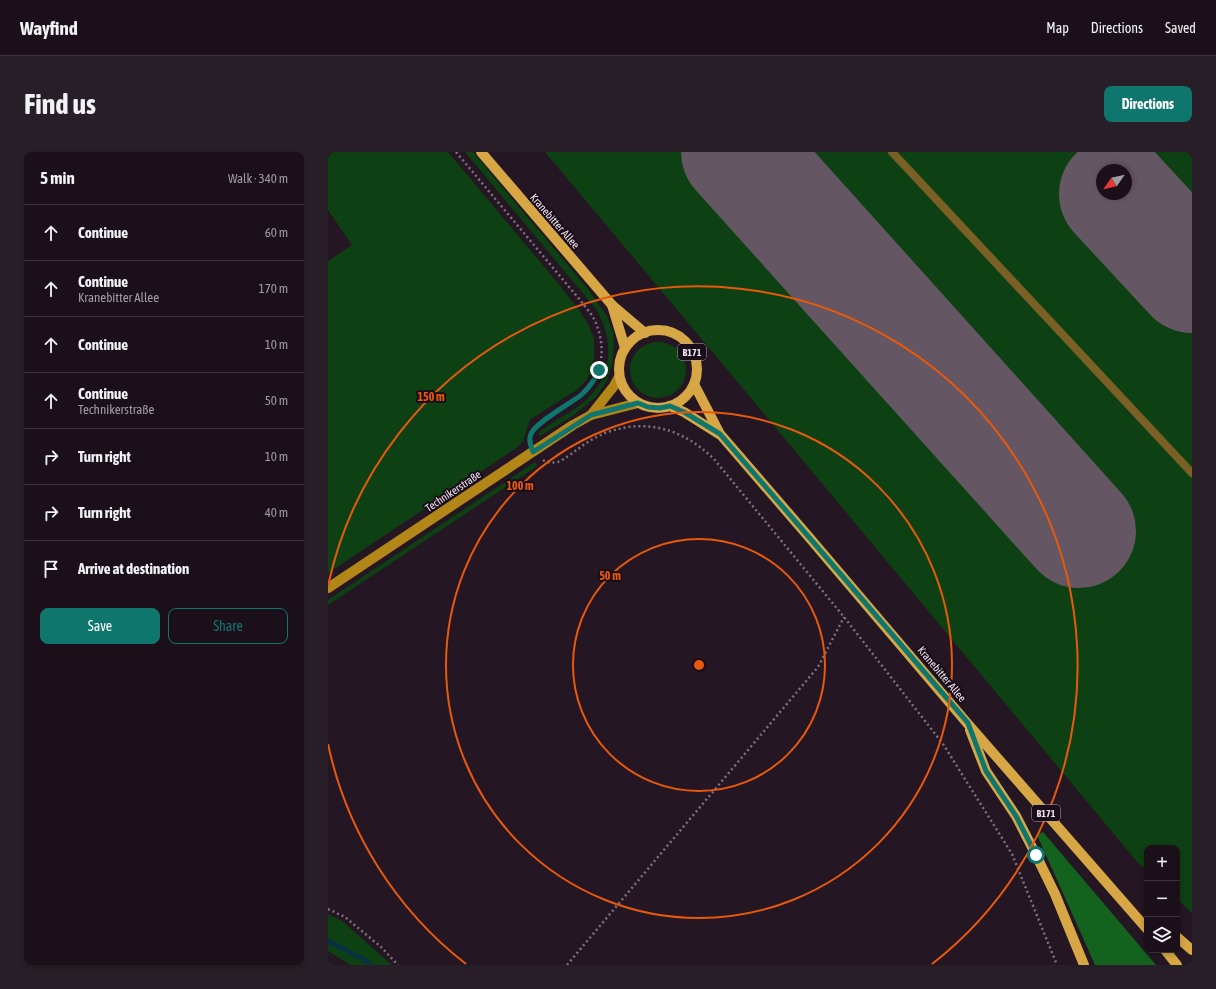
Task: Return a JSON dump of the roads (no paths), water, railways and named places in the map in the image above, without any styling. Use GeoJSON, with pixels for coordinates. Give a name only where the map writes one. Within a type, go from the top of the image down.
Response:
{"type":"FeatureCollection","features":[{"type":"Feature","properties":{"kind":"main road","name":"Kranebitter Allee"},"geometry":{"type":"LineString","coordinates":[[481,152],[612,305],[644,332]]}},
{"type":"Feature","properties":{"kind":"main road","name":"Kranebitter Allee"},"geometry":{"type":"LineString","coordinates":[[612,305],[625,348]]}},
{"type":"Feature","properties":{"kind":"main road","name":"B171"},"geometry":{"type":"LineString","coordinates":[[638,403],[648,407],[660,408],[678,403],[690,392],[694,384],[696,368],[693,353],[683,340],[676,335],[660,330],[644,332]]}},
{"type":"Feature","properties":{"kind":"main road"},"geometry":{"type":"LineString","coordinates":[[638,403],[629,396],[623,388],[619,367],[625,348],[633,339],[644,332]]}},
{"type":"Feature","properties":{"kind":"main road","name":"Kranebitter Allee"},"geometry":{"type":"LineString","coordinates":[[694,384],[720,434],[1144,926]]}},
{"type":"Feature","properties":{"kind":"main road","name":"Kranebitter Allee"},"geometry":{"type":"LineString","coordinates":[[670,406],[684,412],[720,434]]}},
{"type":"Feature","properties":{"kind":"main road"},"geometry":{"type":"LineString","coordinates":[[968,723],[986,771],[1016,816],[1055,894],[1084,965]]}},
{"type":"Feature","properties":{"kind":"main road","name":"B171"},"geometry":{"type":"LineString","coordinates":[[1125,904],[1145,917]]}},
{"type":"Feature","properties":{"kind":"main road"},"geometry":{"type":"LineString","coordinates":[[1180,940],[1192,950]]}},
{"type":"Feature","properties":{"kind":"main road"},"geometry":{"type":"LineString","coordinates":[[1167,953],[1177,965]]}},
{"type":"Feature","properties":{"kind":"street","name":"Technikerstraße"},"geometry":{"type":"LineString","coordinates":[[591,415],[620,377]]}},
{"type":"Feature","properties":{"kind":"street","name":"Technikerstraße"},"geometry":{"type":"LineString","coordinates":[[328,588],[591,415],[638,403]]}},
{"type":"Feature","properties":{"kind":"lane"},"geometry":{"type":"LineString","coordinates":[[892,152],[1192,473]]}},
{"type":"Feature","properties":{"kind":"waterway"},"geometry":{"type":"LineString","coordinates":[[328,941],[365,960],[370,965]]}}]}
